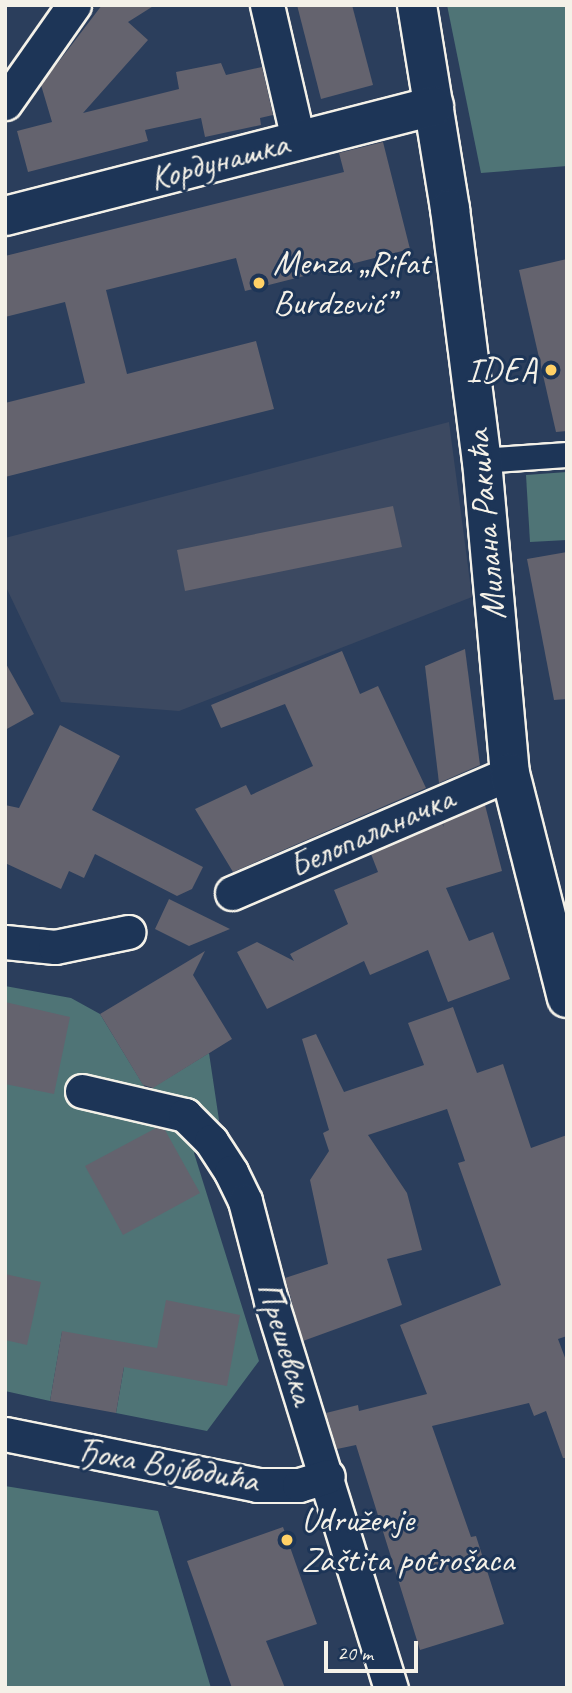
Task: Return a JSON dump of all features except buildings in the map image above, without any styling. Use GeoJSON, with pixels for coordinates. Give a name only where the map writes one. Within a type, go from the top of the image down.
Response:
{"type":"FeatureCollection","features":[{"type":"Feature","properties":{"kind":"street"},"geometry":{"type":"LineString","coordinates":[[5,103],[74,5]]}},
{"type":"Feature","properties":{"kind":"street"},"geometry":{"type":"LineString","coordinates":[[267,5],[298,139]]}},
{"type":"Feature","properties":{"kind":"street","name":"Милана Ракића"},"geometry":{"type":"LineString","coordinates":[[417,5],[434,106],[482,461],[510,773],[567,999]]}},
{"type":"Feature","properties":{"kind":"street","name":"Кордунашка"},"geometry":{"type":"LineString","coordinates":[[5,216],[434,106]]}},
{"type":"Feature","properties":{"kind":"street"},"geometry":{"type":"LineString","coordinates":[[482,461],[567,455]]}},
{"type":"Feature","properties":{"kind":"street","name":"Белопаланачка"},"geometry":{"type":"LineString","coordinates":[[232,893],[510,773]]}},
{"type":"Feature","properties":{"kind":"street"},"geometry":{"type":"LineString","coordinates":[[5,942],[55,947],[128,932]]}},
{"type":"Feature","properties":{"kind":"street","name":"Прешевска"},"geometry":{"type":"LineString","coordinates":[[82,1091],[176,1111],[196,1125],[220,1155],[246,1201],[271,1301],[328,1475],[391,1688]]}},
{"type":"Feature","properties":{"kind":"street","name":"Ђока Војводића"},"geometry":{"type":"LineString","coordinates":[[5,1434],[257,1485],[299,1485],[328,1475]]}},
{"type":"Feature","properties":{"kind":"shaded area"},"geometry":{"type":"Polygon","coordinates":[[[449,422],[472,597],[179,711],[61,702],[5,585],[5,538],[449,422]]]}},
{"type":"Feature","properties":{"kind":"green space"},"geometry":{"type":"Polygon","coordinates":[[[447,5],[567,5],[567,166],[481,173],[447,5]]]}},
{"type":"Feature","properties":{"kind":"green space"},"geometry":{"type":"Polygon","coordinates":[[[567,472],[567,540],[530,542],[526,475],[567,472]]]}},
{"type":"Feature","properties":{"kind":"green space"},"geometry":{"type":"Polygon","coordinates":[[[5,986],[71,998],[100,1014],[147,1091],[209,1053],[219,1120],[194,1153],[259,1361],[207,1431],[116,1413],[128,1344],[62,1332],[50,1401],[5,1391],[5,986]]]}},
{"type":"Feature","properties":{"kind":"green space"},"geometry":{"type":"Polygon","coordinates":[[[5,1486],[158,1511],[211,1688],[5,1688],[5,1486]]]}},
{"type":"Feature","properties":{"kind":"place","name":"Menza „Rifat Burdzević”"},"geometry":{"type":"Point","coordinates":[259,283]}},
{"type":"Feature","properties":{"kind":"place","name":"IDEA"},"geometry":{"type":"Point","coordinates":[551,370]}},
{"type":"Feature","properties":{"kind":"place","name":"Udruženje Zaštita potrošaca"},"geometry":{"type":"Point","coordinates":[287,1540]}}]}
